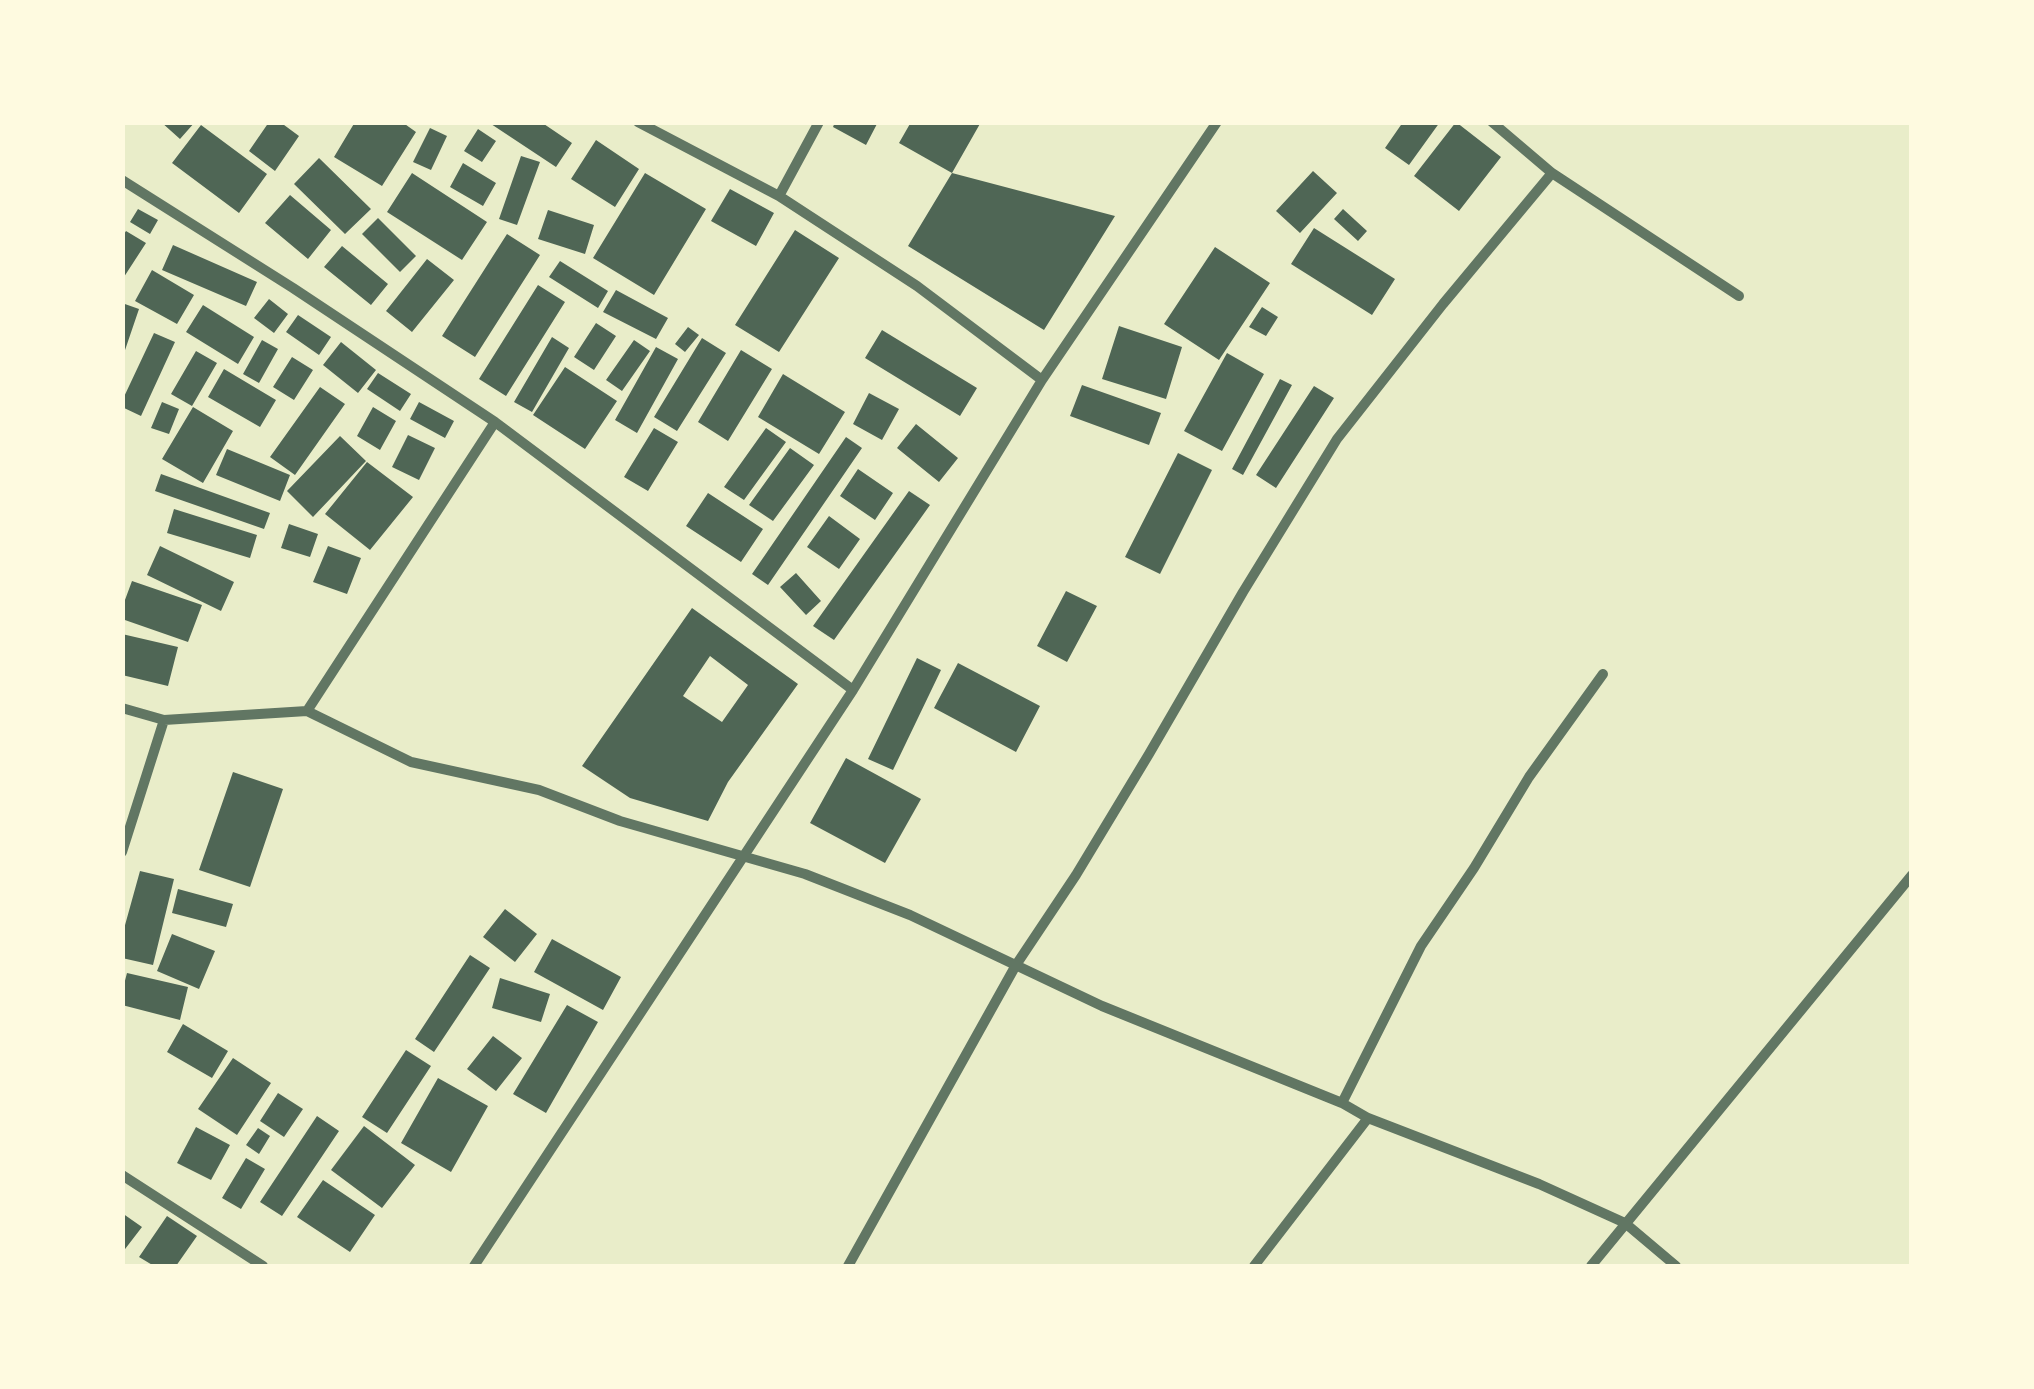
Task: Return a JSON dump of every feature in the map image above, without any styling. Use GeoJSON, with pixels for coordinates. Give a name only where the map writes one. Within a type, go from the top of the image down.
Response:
{"type":"FeatureCollection","features":[{"type":"Feature","properties":{"kind":"street"},"geometry":{"type":"LineString","coordinates":[[638,122],[779,196],[917,286],[1042,380]]}},
{"type":"Feature","properties":{"kind":"street"},"geometry":{"type":"LineString","coordinates":[[779,196],[819,122]]}},
{"type":"Feature","properties":{"kind":"street"},"geometry":{"type":"LineString","coordinates":[[474,1266],[853,690],[1042,380],[1214,127],[1199,122]]}},
{"type":"Feature","properties":{"kind":"street"},"geometry":{"type":"LineString","coordinates":[[1492,122],[1552,173],[1740,296]]}},
{"type":"Feature","properties":{"kind":"street"},"geometry":{"type":"LineString","coordinates":[[848,1266],[1016,965],[1076,875],[1337,439],[1552,173]]}},
{"type":"Feature","properties":{"kind":"street"},"geometry":{"type":"LineString","coordinates":[[122,180],[495,422],[853,690]]}},
{"type":"Feature","properties":{"kind":"street"},"geometry":{"type":"LineString","coordinates":[[307,711],[495,422]]}},
{"type":"Feature","properties":{"kind":"street"},"geometry":{"type":"LineString","coordinates":[[1342,1103],[1420,946],[1530,777],[1604,674]]}},
{"type":"Feature","properties":{"kind":"street"},"geometry":{"type":"LineString","coordinates":[[122,708],[164,720],[307,711],[412,762],[539,790],[620,821],[805,874],[910,915],[1102,1006],[1342,1103],[1368,1118],[1539,1184],[1625,1224],[1676,1266]]}},
{"type":"Feature","properties":{"kind":"street"},"geometry":{"type":"LineString","coordinates":[[122,852],[164,720]]}},
{"type":"Feature","properties":{"kind":"street"},"geometry":{"type":"LineString","coordinates":[[1591,1266],[1912,875]]}},
{"type":"Feature","properties":{"kind":"street"},"geometry":{"type":"LineString","coordinates":[[1254,1266],[1368,1118]]}},
{"type":"Feature","properties":{"kind":"street"},"geometry":{"type":"LineString","coordinates":[[122,1174],[263,1266]]}},
{"type":"Feature","properties":{"kind":"building"},"geometry":{"type":"Polygon","coordinates":[[[161,122],[195,122],[180,139],[161,122]]]}},
{"type":"Feature","properties":{"kind":"building"},"geometry":{"type":"Polygon","coordinates":[[[269,122],[280,122],[299,136],[275,171],[249,151],[269,122]]]}},
{"type":"Feature","properties":{"kind":"building"},"geometry":{"type":"Polygon","coordinates":[[[355,122],[402,122],[416,132],[382,186],[334,157],[355,122]]]}},
{"type":"Feature","properties":{"kind":"building"},"geometry":{"type":"Polygon","coordinates":[[[488,122],[541,122],[572,143],[556,167],[488,122]]]}},
{"type":"Feature","properties":{"kind":"building"},"geometry":{"type":"Polygon","coordinates":[[[835,122],[878,122],[866,145],[833,127],[835,122]]]}},
{"type":"Feature","properties":{"kind":"building"},"geometry":{"type":"Polygon","coordinates":[[[911,122],[981,122],[952,173],[899,143],[911,122]]]}},
{"type":"Feature","properties":{"kind":"building"},"geometry":{"type":"Polygon","coordinates":[[[1403,122],[1440,122],[1409,165],[1385,148],[1403,122]]]}},
{"type":"Feature","properties":{"kind":"building"},"geometry":{"type":"Polygon","coordinates":[[[1456,122],[1501,157],[1459,211],[1414,176],[1456,122]]]}},
{"type":"Feature","properties":{"kind":"building"},"geometry":{"type":"Polygon","coordinates":[[[201,125],[267,174],[239,213],[172,163],[201,125]]]}},
{"type":"Feature","properties":{"kind":"building"},"geometry":{"type":"Polygon","coordinates":[[[430,128],[447,136],[431,170],[413,162],[430,128]]]}},
{"type":"Feature","properties":{"kind":"building"},"geometry":{"type":"Polygon","coordinates":[[[478,129],[496,141],[482,162],[464,151],[478,129]]]}},
{"type":"Feature","properties":{"kind":"building"},"geometry":{"type":"Polygon","coordinates":[[[596,140],[639,169],[615,207],[571,179],[596,140]]]}},
{"type":"Feature","properties":{"kind":"building"},"geometry":{"type":"Polygon","coordinates":[[[521,156],[540,162],[517,225],[499,219],[521,156]]]}},
{"type":"Feature","properties":{"kind":"building"},"geometry":{"type":"Polygon","coordinates":[[[319,158],[371,209],[345,234],[294,184],[319,158]]]}},
{"type":"Feature","properties":{"kind":"building"},"geometry":{"type":"Polygon","coordinates":[[[463,163],[496,183],[483,206],[450,187],[463,163]]]}},
{"type":"Feature","properties":{"kind":"building"},"geometry":{"type":"Polygon","coordinates":[[[1313,171],[1337,193],[1300,233],[1276,211],[1313,171]]]}},
{"type":"Feature","properties":{"kind":"building"},"geometry":{"type":"Polygon","coordinates":[[[412,173],[487,222],[462,260],[387,212],[412,173]]]}},
{"type":"Feature","properties":{"kind":"building"},"geometry":{"type":"Polygon","coordinates":[[[645,173],[706,209],[654,295],[593,258],[645,173]]]}},
{"type":"Feature","properties":{"kind":"building"},"geometry":{"type":"Polygon","coordinates":[[[952,173],[1115,216],[1044,330],[908,246],[952,173]]]}},
{"type":"Feature","properties":{"kind":"building"},"geometry":{"type":"Polygon","coordinates":[[[730,189],[774,213],[756,246],[711,221],[730,189]]]}},
{"type":"Feature","properties":{"kind":"building"},"geometry":{"type":"Polygon","coordinates":[[[290,195],[331,230],[308,259],[265,223],[290,195]]]}},
{"type":"Feature","properties":{"kind":"building"},"geometry":{"type":"Polygon","coordinates":[[[138,209],[158,220],[150,234],[130,222],[138,209]]]}},
{"type":"Feature","properties":{"kind":"building"},"geometry":{"type":"Polygon","coordinates":[[[1343,209],[1367,231],[1358,241],[1334,219],[1343,209]]]}},
{"type":"Feature","properties":{"kind":"building"},"geometry":{"type":"Polygon","coordinates":[[[548,210],[594,225],[585,254],[538,239],[548,210]]]}},
{"type":"Feature","properties":{"kind":"building"},"geometry":{"type":"Polygon","coordinates":[[[378,218],[416,256],[400,272],[362,234],[378,218]]]}},
{"type":"Feature","properties":{"kind":"building"},"geometry":{"type":"Polygon","coordinates":[[[1314,228],[1395,279],[1372,315],[1291,264],[1314,228]]]}},
{"type":"Feature","properties":{"kind":"building"},"geometry":{"type":"Polygon","coordinates":[[[795,230],[839,258],[779,352],[735,325],[795,230]]]}},
{"type":"Feature","properties":{"kind":"building"},"geometry":{"type":"Polygon","coordinates":[[[126,231],[146,243],[122,280],[122,237],[126,231]]]}},
{"type":"Feature","properties":{"kind":"building"},"geometry":{"type":"Polygon","coordinates":[[[507,234],[540,255],[475,357],[442,336],[507,234]]]}},
{"type":"Feature","properties":{"kind":"building"},"geometry":{"type":"Polygon","coordinates":[[[173,245],[257,282],[246,306],[162,270],[173,245]]]}},
{"type":"Feature","properties":{"kind":"building"},"geometry":{"type":"Polygon","coordinates":[[[342,246],[388,284],[371,305],[324,267],[342,246]]]}},
{"type":"Feature","properties":{"kind":"building"},"geometry":{"type":"Polygon","coordinates":[[[1215,247],[1270,283],[1219,360],[1164,324],[1215,247]]]}},
{"type":"Feature","properties":{"kind":"building"},"geometry":{"type":"Polygon","coordinates":[[[427,259],[454,280],[412,332],[386,311],[427,259]]]}},
{"type":"Feature","properties":{"kind":"building"},"geometry":{"type":"Polygon","coordinates":[[[560,261],[608,291],[598,308],[549,277],[560,261]]]}},
{"type":"Feature","properties":{"kind":"building"},"geometry":{"type":"Polygon","coordinates":[[[152,270],[194,295],[177,324],[135,301],[152,270]]]}},
{"type":"Feature","properties":{"kind":"building"},"geometry":{"type":"Polygon","coordinates":[[[538,285],[565,302],[506,396],[479,379],[538,285]]]}},
{"type":"Feature","properties":{"kind":"building"},"geometry":{"type":"Polygon","coordinates":[[[616,290],[668,318],[656,339],[603,312],[616,290]]]}},
{"type":"Feature","properties":{"kind":"building"},"geometry":{"type":"Polygon","coordinates":[[[269,299],[288,314],[274,333],[254,318],[269,299]]]}},
{"type":"Feature","properties":{"kind":"building"},"geometry":{"type":"Polygon","coordinates":[[[122,303],[139,309],[123,356],[122,356],[122,303]]]}},
{"type":"Feature","properties":{"kind":"building"},"geometry":{"type":"Polygon","coordinates":[[[203,305],[254,337],[238,364],[186,332],[203,305]]]}},
{"type":"Feature","properties":{"kind":"building"},"geometry":{"type":"Polygon","coordinates":[[[1262,307],[1278,317],[1266,336],[1249,327],[1262,307]]]}},
{"type":"Feature","properties":{"kind":"building"},"geometry":{"type":"Polygon","coordinates":[[[298,315],[331,337],[319,355],[286,332],[298,315]]]}},
{"type":"Feature","properties":{"kind":"building"},"geometry":{"type":"Polygon","coordinates":[[[596,323],[616,336],[594,370],[574,357],[596,323]]]}},
{"type":"Feature","properties":{"kind":"building"},"geometry":{"type":"Polygon","coordinates":[[[1119,326],[1182,347],[1166,399],[1102,379],[1119,326]]]}},
{"type":"Feature","properties":{"kind":"building"},"geometry":{"type":"Polygon","coordinates":[[[688,327],[699,335],[685,352],[675,344],[688,327]]]}},
{"type":"Feature","properties":{"kind":"building"},"geometry":{"type":"Polygon","coordinates":[[[882,330],[977,388],[960,416],[865,358],[882,330]]]}},
{"type":"Feature","properties":{"kind":"building"},"geometry":{"type":"Polygon","coordinates":[[[154,333],[175,342],[141,416],[122,407],[122,401],[154,333]]]}},
{"type":"Feature","properties":{"kind":"building"},"geometry":{"type":"Polygon","coordinates":[[[552,337],[569,348],[532,412],[514,402],[552,337]]]}},
{"type":"Feature","properties":{"kind":"building"},"geometry":{"type":"Polygon","coordinates":[[[702,338],[726,353],[677,431],[654,417],[702,338]]]}},
{"type":"Feature","properties":{"kind":"building"},"geometry":{"type":"Polygon","coordinates":[[[262,340],[278,349],[259,383],[243,374],[262,340]]]}},
{"type":"Feature","properties":{"kind":"building"},"geometry":{"type":"Polygon","coordinates":[[[634,340],[650,351],[622,391],[606,380],[634,340]]]}},
{"type":"Feature","properties":{"kind":"building"},"geometry":{"type":"Polygon","coordinates":[[[341,342],[376,370],[358,393],[323,365],[341,342]]]}},
{"type":"Feature","properties":{"kind":"building"},"geometry":{"type":"Polygon","coordinates":[[[656,347],[678,359],[637,433],[615,420],[656,347]]]}},
{"type":"Feature","properties":{"kind":"building"},"geometry":{"type":"Polygon","coordinates":[[[741,350],[772,369],[728,441],[698,422],[741,350]]]}},
{"type":"Feature","properties":{"kind":"building"},"geometry":{"type":"Polygon","coordinates":[[[196,351],[217,363],[192,406],[171,394],[196,351]]]}},
{"type":"Feature","properties":{"kind":"building"},"geometry":{"type":"Polygon","coordinates":[[[1227,353],[1264,374],[1222,451],[1184,431],[1227,353]]]}},
{"type":"Feature","properties":{"kind":"building"},"geometry":{"type":"Polygon","coordinates":[[[292,357],[313,370],[294,400],[273,387],[292,357]]]}},
{"type":"Feature","properties":{"kind":"building"},"geometry":{"type":"Polygon","coordinates":[[[565,367],[617,401],[585,449],[533,415],[565,367]]]}},
{"type":"Feature","properties":{"kind":"building"},"geometry":{"type":"Polygon","coordinates":[[[224,369],[276,400],[260,427],[208,397],[224,369]]]}},
{"type":"Feature","properties":{"kind":"building"},"geometry":{"type":"Polygon","coordinates":[[[378,373],[411,394],[400,411],[367,389],[378,373]]]}},
{"type":"Feature","properties":{"kind":"building"},"geometry":{"type":"Polygon","coordinates":[[[783,374],[845,412],[819,454],[758,417],[783,374]]]}},
{"type":"Feature","properties":{"kind":"building"},"geometry":{"type":"Polygon","coordinates":[[[1280,379],[1292,385],[1243,475],[1232,469],[1280,379]]]}},
{"type":"Feature","properties":{"kind":"building"},"geometry":{"type":"Polygon","coordinates":[[[1082,385],[1161,413],[1149,445],[1070,416],[1082,385]]]}},
{"type":"Feature","properties":{"kind":"building"},"geometry":{"type":"Polygon","coordinates":[[[1314,386],[1334,398],[1276,488],[1256,475],[1314,386]]]}},
{"type":"Feature","properties":{"kind":"building"},"geometry":{"type":"Polygon","coordinates":[[[320,387],[345,404],[295,475],[270,457],[320,387]]]}},
{"type":"Feature","properties":{"kind":"building"},"geometry":{"type":"Polygon","coordinates":[[[869,393],[899,409],[882,440],[853,424],[869,393]]]}},
{"type":"Feature","properties":{"kind":"building"},"geometry":{"type":"Polygon","coordinates":[[[162,402],[179,409],[169,434],[151,428],[162,402]]]}},
{"type":"Feature","properties":{"kind":"building"},"geometry":{"type":"Polygon","coordinates":[[[419,402],[454,421],[445,438],[410,419],[419,402]]]}},
{"type":"Feature","properties":{"kind":"building"},"geometry":{"type":"Polygon","coordinates":[[[193,407],[233,431],[203,483],[162,459],[193,407]]]}},
{"type":"Feature","properties":{"kind":"building"},"geometry":{"type":"Polygon","coordinates":[[[373,407],[396,421],[380,450],[357,436],[373,407]]]}},
{"type":"Feature","properties":{"kind":"building"},"geometry":{"type":"Polygon","coordinates":[[[916,424],[958,458],[939,482],[897,448],[916,424]]]}},
{"type":"Feature","properties":{"kind":"building"},"geometry":{"type":"Polygon","coordinates":[[[654,428],[678,442],[648,491],[624,477],[654,428]]]}},
{"type":"Feature","properties":{"kind":"building"},"geometry":{"type":"Polygon","coordinates":[[[766,428],[786,442],[744,500],[724,487],[766,428]]]}},
{"type":"Feature","properties":{"kind":"building"},"geometry":{"type":"Polygon","coordinates":[[[408,435],[435,448],[419,480],[392,467],[408,435]]]}},
{"type":"Feature","properties":{"kind":"building"},"geometry":{"type":"Polygon","coordinates":[[[340,436],[366,461],[313,517],[287,491],[340,436]]]}},
{"type":"Feature","properties":{"kind":"building"},"geometry":{"type":"Polygon","coordinates":[[[846,437],[862,448],[768,585],[752,574],[846,437]]]}},
{"type":"Feature","properties":{"kind":"building"},"geometry":{"type":"Polygon","coordinates":[[[790,448],[814,465],[773,521],[749,505],[790,448]]]}},
{"type":"Feature","properties":{"kind":"building"},"geometry":{"type":"Polygon","coordinates":[[[227,449],[290,475],[280,501],[216,475],[227,449]]]}},
{"type":"Feature","properties":{"kind":"building"},"geometry":{"type":"Polygon","coordinates":[[[1178,453],[1212,470],[1160,574],[1125,557],[1178,453]]]}},
{"type":"Feature","properties":{"kind":"building"},"geometry":{"type":"Polygon","coordinates":[[[367,462],[413,497],[370,550],[325,514],[367,462]]]}},
{"type":"Feature","properties":{"kind":"building"},"geometry":{"type":"Polygon","coordinates":[[[858,469],[893,493],[875,520],[840,496],[858,469]]]}},
{"type":"Feature","properties":{"kind":"building"},"geometry":{"type":"Polygon","coordinates":[[[161,474],[270,513],[264,529],[155,491],[161,474]]]}},
{"type":"Feature","properties":{"kind":"building"},"geometry":{"type":"Polygon","coordinates":[[[909,491],[930,505],[834,640],[813,626],[909,491]]]}},
{"type":"Feature","properties":{"kind":"building"},"geometry":{"type":"Polygon","coordinates":[[[708,493],[763,529],[741,562],[686,526],[708,493]]]}},
{"type":"Feature","properties":{"kind":"building"},"geometry":{"type":"Polygon","coordinates":[[[174,509],[257,535],[250,558],[167,533],[174,509]]]}},
{"type":"Feature","properties":{"kind":"building"},"geometry":{"type":"Polygon","coordinates":[[[829,516],[860,539],[839,569],[807,547],[829,516]]]}},
{"type":"Feature","properties":{"kind":"building"},"geometry":{"type":"Polygon","coordinates":[[[289,524],[318,534],[310,557],[281,548],[289,524]]]}},
{"type":"Feature","properties":{"kind":"building"},"geometry":{"type":"Polygon","coordinates":[[[160,546],[234,582],[221,611],[147,575],[160,546]]]}},
{"type":"Feature","properties":{"kind":"building"},"geometry":{"type":"Polygon","coordinates":[[[328,546],[361,558],[347,594],[313,582],[328,546]]]}},
{"type":"Feature","properties":{"kind":"building"},"geometry":{"type":"Polygon","coordinates":[[[796,573],[821,601],[806,615],[780,587],[796,573]]]}},
{"type":"Feature","properties":{"kind":"building"},"geometry":{"type":"Polygon","coordinates":[[[132,581],[202,605],[188,642],[122,619],[132,581]]]}},
{"type":"Feature","properties":{"kind":"building"},"geometry":{"type":"Polygon","coordinates":[[[1066,591],[1097,606],[1067,662],[1037,646],[1066,591]]]}},
{"type":"Feature","properties":{"kind":"building"},"geometry":{"type":"Polygon","coordinates":[[[692,608],[798,684],[728,782],[708,821],[630,798],[582,766],[692,608]],[[710,656],[683,696],[722,722],[748,685],[710,656]]]}},
{"type":"Feature","properties":{"kind":"building"},"geometry":{"type":"Polygon","coordinates":[[[122,634],[178,647],[168,686],[122,675],[122,634]]]}},
{"type":"Feature","properties":{"kind":"building"},"geometry":{"type":"Polygon","coordinates":[[[917,658],[941,670],[893,770],[868,759],[917,658]]]}},
{"type":"Feature","properties":{"kind":"building"},"geometry":{"type":"Polygon","coordinates":[[[958,663],[1040,706],[1016,752],[934,708],[958,663]]]}},
{"type":"Feature","properties":{"kind":"building"},"geometry":{"type":"Polygon","coordinates":[[[846,758],[921,799],[885,863],[810,823],[846,758]]]}},
{"type":"Feature","properties":{"kind":"building"},"geometry":{"type":"Polygon","coordinates":[[[233,772],[283,789],[250,887],[199,870],[233,772]]]}},
{"type":"Feature","properties":{"kind":"building"},"geometry":{"type":"Polygon","coordinates":[[[140,871],[174,879],[153,965],[122,958],[122,936],[140,871]]]}},
{"type":"Feature","properties":{"kind":"building"},"geometry":{"type":"Polygon","coordinates":[[[178,889],[233,904],[226,927],[172,913],[178,889]]]}},
{"type":"Feature","properties":{"kind":"building"},"geometry":{"type":"Polygon","coordinates":[[[505,909],[537,934],[515,962],[483,937],[505,909]]]}},
{"type":"Feature","properties":{"kind":"building"},"geometry":{"type":"Polygon","coordinates":[[[172,934],[215,951],[199,989],[157,971],[172,934]]]}},
{"type":"Feature","properties":{"kind":"building"},"geometry":{"type":"Polygon","coordinates":[[[552,939],[621,977],[603,1010],[534,972],[552,939]]]}},
{"type":"Feature","properties":{"kind":"building"},"geometry":{"type":"Polygon","coordinates":[[[470,955],[490,968],[434,1052],[415,1039],[470,955]]]}},
{"type":"Feature","properties":{"kind":"building"},"geometry":{"type":"Polygon","coordinates":[[[127,973],[188,987],[180,1020],[122,1005],[127,973]]]}},
{"type":"Feature","properties":{"kind":"building"},"geometry":{"type":"Polygon","coordinates":[[[500,978],[550,994],[541,1022],[492,1008],[500,978]]]}},
{"type":"Feature","properties":{"kind":"building"},"geometry":{"type":"Polygon","coordinates":[[[567,1005],[598,1022],[546,1113],[513,1094],[567,1005]]]}},
{"type":"Feature","properties":{"kind":"building"},"geometry":{"type":"Polygon","coordinates":[[[183,1024],[228,1051],[212,1078],[167,1052],[183,1024]]]}},
{"type":"Feature","properties":{"kind":"building"},"geometry":{"type":"Polygon","coordinates":[[[493,1036],[522,1058],[496,1091],[467,1069],[493,1036]]]}},
{"type":"Feature","properties":{"kind":"building"},"geometry":{"type":"Polygon","coordinates":[[[406,1050],[431,1066],[387,1133],[362,1117],[406,1050]]]}},
{"type":"Feature","properties":{"kind":"building"},"geometry":{"type":"Polygon","coordinates":[[[233,1058],[271,1083],[237,1135],[198,1109],[233,1058]]]}},
{"type":"Feature","properties":{"kind":"building"},"geometry":{"type":"Polygon","coordinates":[[[438,1078],[488,1106],[451,1172],[401,1143],[438,1078]]]}},
{"type":"Feature","properties":{"kind":"building"},"geometry":{"type":"Polygon","coordinates":[[[278,1093],[303,1109],[284,1137],[260,1121],[278,1093]]]}},
{"type":"Feature","properties":{"kind":"building"},"geometry":{"type":"Polygon","coordinates":[[[317,1116],[339,1131],[282,1216],[260,1202],[317,1116]]]}},
{"type":"Feature","properties":{"kind":"building"},"geometry":{"type":"Polygon","coordinates":[[[364,1126],[415,1165],[382,1208],[331,1170],[364,1126]]]}},
{"type":"Feature","properties":{"kind":"building"},"geometry":{"type":"Polygon","coordinates":[[[196,1127],[230,1145],[211,1180],[177,1163],[196,1127]]]}},
{"type":"Feature","properties":{"kind":"building"},"geometry":{"type":"Polygon","coordinates":[[[258,1128],[270,1136],[259,1154],[246,1145],[258,1128]]]}},
{"type":"Feature","properties":{"kind":"building"},"geometry":{"type":"Polygon","coordinates":[[[246,1158],[265,1169],[241,1209],[222,1198],[246,1158]]]}},
{"type":"Feature","properties":{"kind":"building"},"geometry":{"type":"Polygon","coordinates":[[[323,1180],[375,1215],[350,1252],[297,1217],[323,1180]]]}},
{"type":"Feature","properties":{"kind":"building"},"geometry":{"type":"Polygon","coordinates":[[[122,1213],[142,1227],[122,1253],[122,1213]]]}},
{"type":"Feature","properties":{"kind":"building"},"geometry":{"type":"Polygon","coordinates":[[[167,1216],[197,1236],[176,1266],[154,1266],[139,1257],[167,1216]]]}}]}
